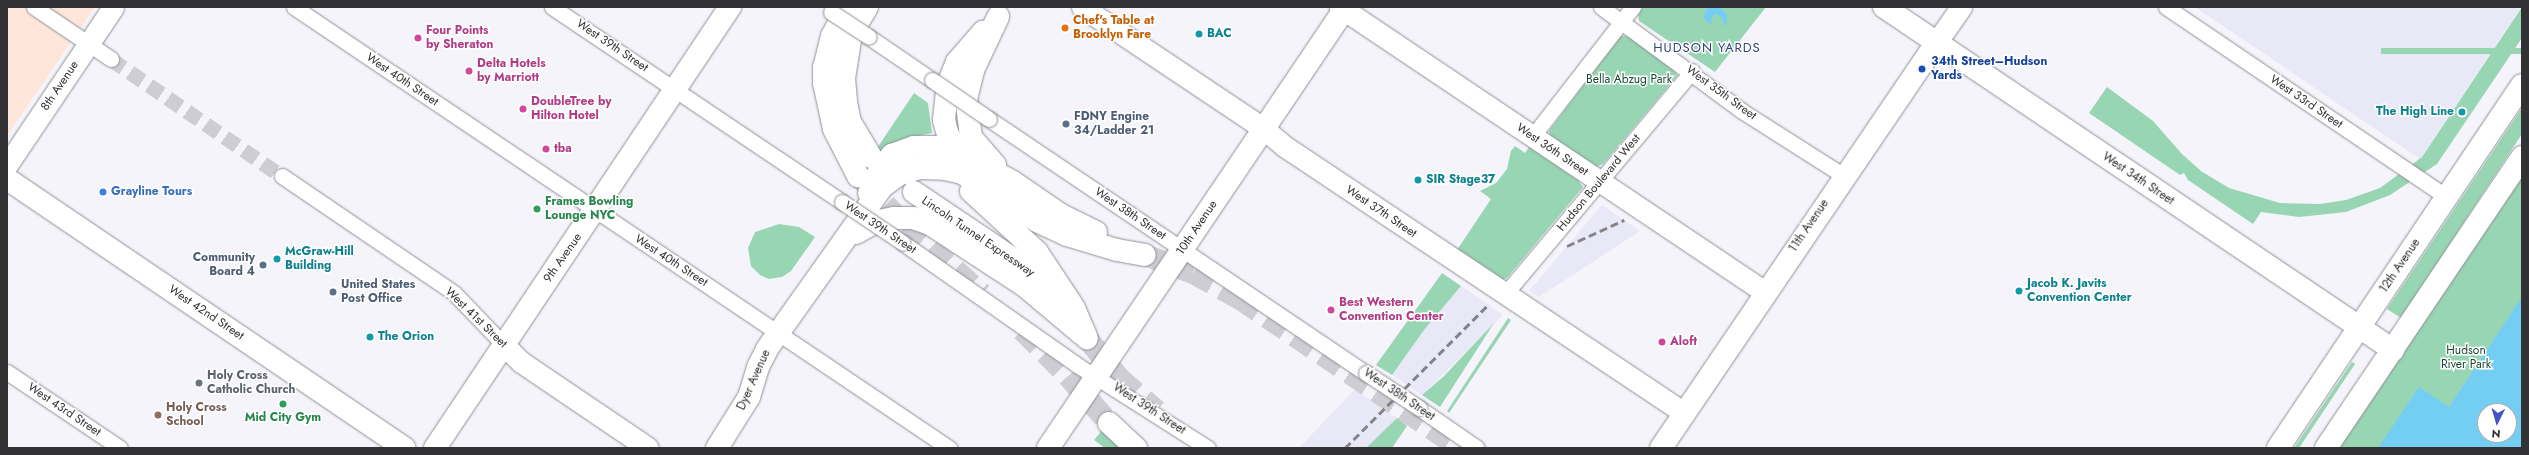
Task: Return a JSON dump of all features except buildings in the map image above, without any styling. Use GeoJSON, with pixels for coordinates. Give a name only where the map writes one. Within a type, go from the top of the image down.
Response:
{"type":"FeatureCollection","features":[{"type":"Feature","properties":{"kind":"main road","name":"8th Avenue"},"geometry":{"type":"LineString","coordinates":[[7,165],[113,7]]}},
{"type":"Feature","properties":{"kind":"main road","name":"9th Avenue"},"geometry":{"type":"LineString","coordinates":[[435,448],[730,7]]}},
{"type":"Feature","properties":{"kind":"main road"},"geometry":{"type":"LineString","coordinates":[[850,122],[846,102],[846,56],[851,34],[867,7]]}},
{"type":"Feature","properties":{"kind":"main road","name":"West 37th Street"},"geometry":{"type":"LineString","coordinates":[[1082,7],[1264,129],[1284,146],[1684,414]]}},
{"type":"Feature","properties":{"kind":"main road","name":"West 34th Street"},"geometry":{"type":"LineString","coordinates":[[1884,7],[2392,350]]}},
{"type":"Feature","properties":{"kind":"main road","name":"11th Avenue"},"geometry":{"type":"LineString","coordinates":[[1660,448],[1844,176],[1961,7]]}},
{"type":"Feature","properties":{"kind":"main road","name":"10th Avenue"},"geometry":{"type":"LineString","coordinates":[[1048,448],[1264,129],[1343,8]]}},
{"type":"Feature","properties":{"kind":"main road","name":"West 36th Street"},"geometry":{"type":"LineString","coordinates":[[1343,8],[1532,137],[1765,292]]}},
{"type":"Feature","properties":{"kind":"main road"},"geometry":{"type":"LineString","coordinates":[[834,9],[829,47],[824,67],[824,82],[829,113],[841,145],[858,176]]}},
{"type":"Feature","properties":{"kind":"main road"},"geometry":{"type":"LineString","coordinates":[[958,152],[948,135],[944,120],[948,84],[957,62],[1001,12]]}},
{"type":"Feature","properties":{"kind":"main road"},"geometry":{"type":"LineString","coordinates":[[1001,12],[968,84],[966,114],[970,136],[976,146],[1013,182]]}},
{"type":"Feature","properties":{"kind":"main road"},"geometry":{"type":"LineString","coordinates":[[829,47],[832,90],[835,101],[850,122],[871,157]]}},
{"type":"Feature","properties":{"kind":"main road","name":"12th Avenue"},"geometry":{"type":"LineString","coordinates":[[2278,448],[2522,85]]}},
{"type":"Feature","properties":{"kind":"main road"},"geometry":{"type":"LineString","coordinates":[[929,145],[958,152],[1013,182],[1073,222],[1145,254],[1106,247],[1051,229],[974,179],[945,169],[920,168],[898,175],[882,187],[857,221],[875,178],[892,155],[914,147],[929,145]]}},
{"type":"Feature","properties":{"kind":"main road"},"geometry":{"type":"LineString","coordinates":[[2326,448],[2522,157]]}},
{"type":"Feature","properties":{"kind":"main road"},"geometry":{"type":"LineString","coordinates":[[857,221],[892,191],[908,181],[939,178],[962,186],[986,203],[1037,252],[1074,308],[1087,338]]}},
{"type":"Feature","properties":{"kind":"main road","name":"West 42nd Street"},"geometry":{"type":"LineString","coordinates":[[7,179],[406,448]]}},
{"type":"Feature","properties":{"kind":"main road","name":"Lincoln Tunnel Expressway"},"geometry":{"type":"LineString","coordinates":[[914,192],[1036,276],[1087,338]]}},
{"type":"Feature","properties":{"kind":"main road"},"geometry":{"type":"LineString","coordinates":[[842,242],[864,227],[878,221],[912,218],[930,224],[1025,286],[1087,338]]}},
{"type":"Feature","properties":{"kind":"main road","name":"Dyer Avenue"},"geometry":{"type":"LineString","coordinates":[[717,448],[749,397],[767,349],[857,221]]}},
{"type":"Feature","properties":{"kind":"main road","name":"West 41st Street"},"geometry":{"type":"LineString","coordinates":[[504,345],[521,362],[648,448]]}},
{"type":"Feature","properties":{"kind":"main road"},"geometry":{"type":"LineString","coordinates":[[1109,423],[1136,448]]}},
{"type":"Feature","properties":{"kind":"street"},"geometry":{"type":"LineString","coordinates":[[34,7],[111,59]]}},
{"type":"Feature","properties":{"kind":"street","name":"West 40th Street"},"geometry":{"type":"LineString","coordinates":[[294,7],[779,332],[949,448]]}},
{"type":"Feature","properties":{"kind":"street","name":"West 39th Street"},"geometry":{"type":"LineString","coordinates":[[552,7],[675,88],[1097,376],[1208,448]]}},
{"type":"Feature","properties":{"kind":"street","name":"West 35th Street"},"geometry":{"type":"LineString","coordinates":[[1601,7],[1692,72],[1742,111],[1844,176]]}},
{"type":"Feature","properties":{"kind":"street"},"geometry":{"type":"LineString","coordinates":[[1532,137],[1633,7]]}},
{"type":"Feature","properties":{"kind":"street","name":"West 33rd Street"},"geometry":{"type":"LineString","coordinates":[[2166,7],[2446,197]]}},
{"type":"Feature","properties":{"kind":"street","name":"West 38th Street"},"geometry":{"type":"LineString","coordinates":[[834,9],[869,37],[989,119],[1477,448]]}},
{"type":"Feature","properties":{"kind":"street","name":"Hudson Boulevard West"},"geometry":{"type":"LineString","coordinates":[[1505,294],[1692,72]]}},
{"type":"Feature","properties":{"kind":"street","name":"West 41st Street"},"geometry":{"type":"LineString","coordinates":[[282,176],[454,293],[504,345]]}},
{"type":"Feature","properties":{"kind":"street","name":"West 43rd Street"},"geometry":{"type":"LineString","coordinates":[[7,372],[120,448]]}},
{"type":"Feature","properties":{"kind":"shaded area"},"geometry":{"type":"Polygon","coordinates":[[[7,7],[95,7],[7,136],[7,7]]]}},
{"type":"Feature","properties":{"kind":"shaded area"},"geometry":{"type":"Polygon","coordinates":[[[2195,7],[2521,7],[2420,159],[2195,7]]]}},
{"type":"Feature","properties":{"kind":"shaded area"},"geometry":{"type":"Polygon","coordinates":[[[1602,205],[1640,231],[1539,297],[1529,291],[1602,205]]]}},
{"type":"Feature","properties":{"kind":"shaded area"},"geometry":{"type":"Polygon","coordinates":[[[1461,286],[1503,315],[1422,395],[1392,375],[1424,330],[1461,286]]]}},
{"type":"Feature","properties":{"kind":"shaded area"},"geometry":{"type":"Polygon","coordinates":[[[1355,389],[1397,418],[1366,448],[1299,448],[1355,389]]]}},
{"type":"Feature","properties":{"kind":"green space","name":"Bella Abzug Park"},"geometry":{"type":"Polygon","coordinates":[[[1643,7],[1766,7],[1715,72],[1639,21],[1638,15],[1643,7]]]}},
{"type":"Feature","properties":{"kind":"green space"},"geometry":{"type":"Polygon","coordinates":[[[2522,7],[2522,38],[2437,164],[2390,195],[2346,212],[2299,217],[2261,212],[2253,224],[2188,180],[2184,173],[2180,175],[2089,113],[2107,87],[2153,121],[2182,154],[2201,171],[2229,188],[2280,203],[2320,204],[2346,200],[2380,188],[2422,157],[2522,7]]]}},
{"type":"Feature","properties":{"kind":"green space","name":"Bella Abzug Park"},"geometry":{"type":"Polygon","coordinates":[[[1620,36],[1627,36],[1674,68],[1677,76],[1603,164],[1596,167],[1550,136],[1549,131],[1620,36]]]}},
{"type":"Feature","properties":{"kind":"green space"},"geometry":{"type":"Polygon","coordinates":[[[2381,48],[2522,48],[2522,54],[2381,54],[2381,48]]]}},
{"type":"Feature","properties":{"kind":"green space"},"geometry":{"type":"Polygon","coordinates":[[[914,93],[928,103],[932,133],[917,136],[873,162],[854,189],[853,184],[914,93]]]}},
{"type":"Feature","properties":{"kind":"green space"},"geometry":{"type":"Polygon","coordinates":[[[2522,108],[2522,134],[2401,318],[2387,309],[2522,108]]]}},
{"type":"Feature","properties":{"kind":"green space"},"geometry":{"type":"Polygon","coordinates":[[[1515,146],[1525,153],[1529,147],[1578,180],[1583,187],[1507,278],[1502,280],[1457,250],[1491,199],[1480,191],[1496,183],[1507,169],[1511,151],[1515,146]]]}},
{"type":"Feature","properties":{"kind":"green space","name":"Hudson River Park"},"geometry":{"type":"Polygon","coordinates":[[[2522,176],[2522,448],[2339,448],[2522,176]]]}},
{"type":"Feature","properties":{"kind":"green space"},"geometry":{"type":"Polygon","coordinates":[[[779,224],[799,227],[815,237],[791,271],[782,277],[769,279],[760,275],[751,266],[748,248],[755,232],[779,224]]]}},
{"type":"Feature","properties":{"kind":"green space"},"geometry":{"type":"Polygon","coordinates":[[[1442,273],[1461,286],[1424,330],[1392,375],[1376,365],[1442,273]]]}},
{"type":"Feature","properties":{"kind":"green space"},"geometry":{"type":"Polygon","coordinates":[[[1508,318],[1511,320],[1449,413],[1447,411],[1508,318]]]}},
{"type":"Feature","properties":{"kind":"green space"},"geometry":{"type":"Polygon","coordinates":[[[1494,323],[1440,407],[1422,395],[1444,376],[1494,323]]]}},
{"type":"Feature","properties":{"kind":"green space"},"geometry":{"type":"Polygon","coordinates":[[[2352,362],[2355,364],[2299,448],[2294,448],[2352,362]]]}},
{"type":"Feature","properties":{"kind":"green space"},"geometry":{"type":"Polygon","coordinates":[[[1397,418],[1407,426],[1392,448],[1366,448],[1397,418]]]}},
{"type":"Feature","properties":{"kind":"green space"},"geometry":{"type":"Polygon","coordinates":[[[1104,428],[1125,448],[1105,448],[1094,440],[1104,428]]]}},
{"type":"Feature","properties":{"kind":"water"},"geometry":{"type":"Polygon","coordinates":[[[1720,7],[1727,15],[1726,29],[1723,20],[1717,14],[1711,16],[1712,25],[1703,18],[1707,8],[1720,7]]]}},
{"type":"Feature","properties":{"kind":"water"},"geometry":{"type":"Polygon","coordinates":[[[2522,297],[2522,448],[2378,448],[2419,387],[2449,407],[2522,297]]]}},
{"type":"Feature","properties":{"kind":"tunnel"},"geometry":{"type":"LineString","coordinates":[[111,59],[282,176]]}},
{"type":"Feature","properties":{"kind":"tunnel"},"geometry":{"type":"LineString","coordinates":[[863,181],[906,226],[982,294]]}},
{"type":"Feature","properties":{"kind":"tunnel"},"geometry":{"type":"LineString","coordinates":[[1145,255],[1193,273],[1240,299],[1460,448]]}},
{"type":"Feature","properties":{"kind":"tunnel"},"geometry":{"type":"LineString","coordinates":[[1022,330],[1068,376],[1109,423]]}},
{"type":"Feature","properties":{"kind":"tunnel"},"geometry":{"type":"LineString","coordinates":[[1087,338],[1119,378],[1157,411]]}},
{"type":"Feature","properties":{"kind":"railway"},"geometry":{"type":"LineString","coordinates":[[1567,246],[1624,220]]}},
{"type":"Feature","properties":{"kind":"railway"},"geometry":{"type":"LineString","coordinates":[[1345,448],[1488,305]]}},
{"type":"Feature","properties":{"kind":"place","name":"Chef's Table at Brooklyn Fare"},"geometry":{"type":"Point","coordinates":[1065,28]}},
{"type":"Feature","properties":{"kind":"place","name":"BAC"},"geometry":{"type":"Point","coordinates":[1199,34]}},
{"type":"Feature","properties":{"kind":"place","name":"Four Points by Sheraton"},"geometry":{"type":"Point","coordinates":[418,38]}},
{"type":"Feature","properties":{"kind":"place","name":"34th Street–Hudson Yards"},"geometry":{"type":"Point","coordinates":[1922,69]}},
{"type":"Feature","properties":{"kind":"place","name":"Delta Hotels by Marriott"},"geometry":{"type":"Point","coordinates":[469,71]}},
{"type":"Feature","properties":{"kind":"place","name":"DoubleTree by Hilton Hotel"},"geometry":{"type":"Point","coordinates":[523,109]}},
{"type":"Feature","properties":{"kind":"place","name":"The High Line"},"geometry":{"type":"Point","coordinates":[2462,112]}},
{"type":"Feature","properties":{"kind":"place","name":"FDNY Engine 34/Ladder 21"},"geometry":{"type":"Point","coordinates":[1066,124]}},
{"type":"Feature","properties":{"kind":"place","name":"tba"},"geometry":{"type":"Point","coordinates":[546,149]}},
{"type":"Feature","properties":{"kind":"place","name":"SIR Stage37"},"geometry":{"type":"Point","coordinates":[1418,180]}},
{"type":"Feature","properties":{"kind":"place","name":"Grayline Tours"},"geometry":{"type":"Point","coordinates":[103,192]}},
{"type":"Feature","properties":{"kind":"place","name":"Frames Bowling Lounge NYC"},"geometry":{"type":"Point","coordinates":[537,209]}},
{"type":"Feature","properties":{"kind":"place","name":"McGraw-Hill Building"},"geometry":{"type":"Point","coordinates":[277,259]}},
{"type":"Feature","properties":{"kind":"place","name":"Community Board 4"},"geometry":{"type":"Point","coordinates":[263,265]}},
{"type":"Feature","properties":{"kind":"place","name":"Jacob K. Javits Convention Center"},"geometry":{"type":"Point","coordinates":[2019,291]}},
{"type":"Feature","properties":{"kind":"place","name":"United States Post Office"},"geometry":{"type":"Point","coordinates":[333,292]}},
{"type":"Feature","properties":{"kind":"place","name":"Best Western Convention Center"},"geometry":{"type":"Point","coordinates":[1331,310]}},
{"type":"Feature","properties":{"kind":"place","name":"The Orion"},"geometry":{"type":"Point","coordinates":[370,337]}},
{"type":"Feature","properties":{"kind":"place","name":"Aloft"},"geometry":{"type":"Point","coordinates":[1662,342]}},
{"type":"Feature","properties":{"kind":"place","name":"Holy Cross Catholic Church"},"geometry":{"type":"Point","coordinates":[199,383]}},
{"type":"Feature","properties":{"kind":"place","name":"Mid City Gym"},"geometry":{"type":"Point","coordinates":[283,404]}},
{"type":"Feature","properties":{"kind":"place","name":"Holy Cross School"},"geometry":{"type":"Point","coordinates":[158,415]}},
{"type":"Feature","properties":{"kind":"district","name":"HUDSON YARDS"},"geometry":{"type":"Point","coordinates":[1707,48]}}]}
